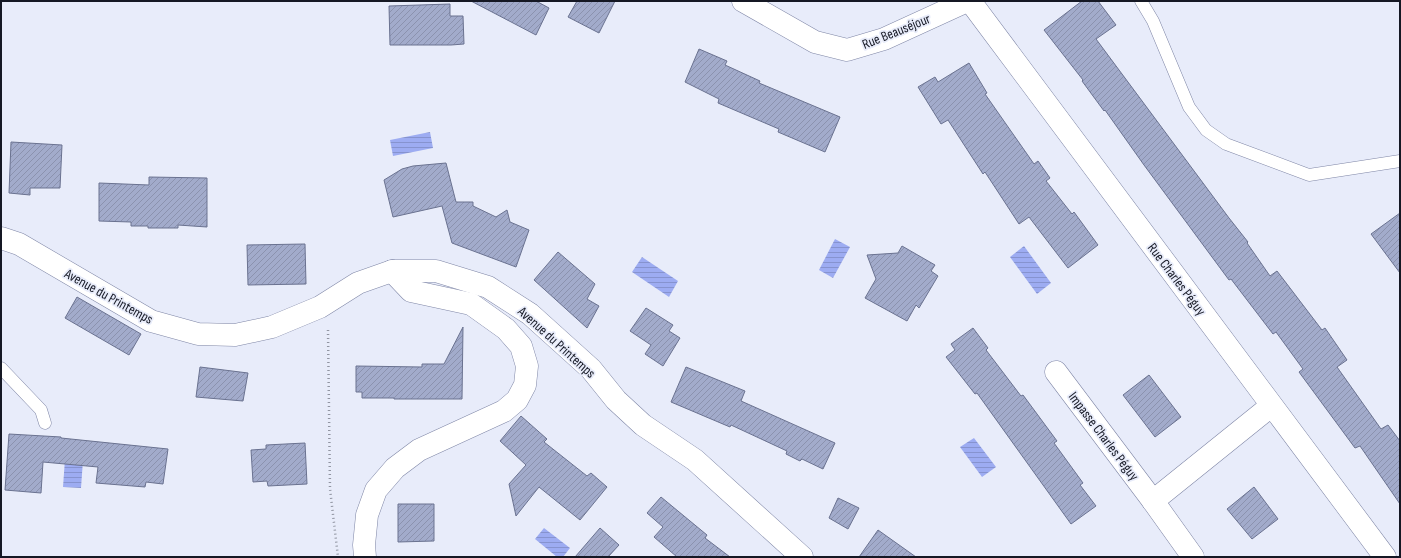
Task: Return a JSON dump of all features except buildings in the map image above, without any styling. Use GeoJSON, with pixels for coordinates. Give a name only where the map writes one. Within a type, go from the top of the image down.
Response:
{"type":"FeatureCollection","features":[{"type":"Feature","properties":{"kind":"street","name":"Rue Beauséjour"},"geometry":{"type":"LineString","coordinates":[[743,1],[815,42],[847,50],[884,39],[968,1]]}},
{"type":"Feature","properties":{"kind":"street","name":"Rue Charles Péguy"},"geometry":{"type":"LineString","coordinates":[[968,1],[1385,557]]}},
{"type":"Feature","properties":{"kind":"street","name":"Avenue du Printemps"},"geometry":{"type":"LineString","coordinates":[[1,238],[19,244],[151,321],[198,334],[235,335],[272,327],[320,307],[358,283],[392,271],[436,271],[488,287],[530,314],[591,369],[616,400],[643,425],[695,460],[802,557]]}},
{"type":"Feature","properties":{"kind":"street"},"geometry":{"type":"LineString","coordinates":[[365,557],[364,545],[367,515],[376,490],[395,468],[419,450],[504,411],[517,400],[525,385],[527,366],[521,346],[506,329],[471,304],[410,291],[392,271]]}},
{"type":"Feature","properties":{"kind":"street","name":"Impasse Charles Péguy"},"geometry":{"type":"LineString","coordinates":[[1056,372],[1193,557]]}},
{"type":"Feature","properties":{"kind":"street"},"geometry":{"type":"LineString","coordinates":[[1153,501],[1271,406]]}},
{"type":"Feature","properties":{"kind":"lane"},"geometry":{"type":"LineString","coordinates":[[1141,1],[1154,21],[1189,107],[1206,130],[1226,144],[1309,175],[1400,161]]}},
{"type":"Feature","properties":{"kind":"lane"},"geometry":{"type":"LineString","coordinates":[[1,368],[41,410],[45,422]]}},
{"type":"Feature","properties":{"kind":"path"},"geometry":{"type":"LineString","coordinates":[[320,307],[328,327],[330,489],[338,557]]}},
{"type":"Feature","properties":{"kind":"water"},"geometry":{"type":"Polygon","coordinates":[[[430,132],[433,148],[393,156],[390,140],[430,132]]]}},
{"type":"Feature","properties":{"kind":"water"},"geometry":{"type":"Polygon","coordinates":[[[835,239],[850,247],[833,278],[819,270],[835,239]]]}},
{"type":"Feature","properties":{"kind":"water"},"geometry":{"type":"Polygon","coordinates":[[[1024,246],[1051,283],[1037,294],[1010,257],[1024,246]]]}},
{"type":"Feature","properties":{"kind":"water"},"geometry":{"type":"Polygon","coordinates":[[[642,257],[678,281],[669,297],[632,272],[642,257]]]}},
{"type":"Feature","properties":{"kind":"water"},"geometry":{"type":"Polygon","coordinates":[[[974,438],[996,467],[982,477],[960,447],[974,438]]]}},
{"type":"Feature","properties":{"kind":"water"},"geometry":{"type":"Polygon","coordinates":[[[66,445],[84,446],[81,488],[63,487],[66,445]]]}},
{"type":"Feature","properties":{"kind":"water"},"geometry":{"type":"Polygon","coordinates":[[[544,528],[570,548],[563,557],[557,557],[535,539],[544,528]]]}}]}
